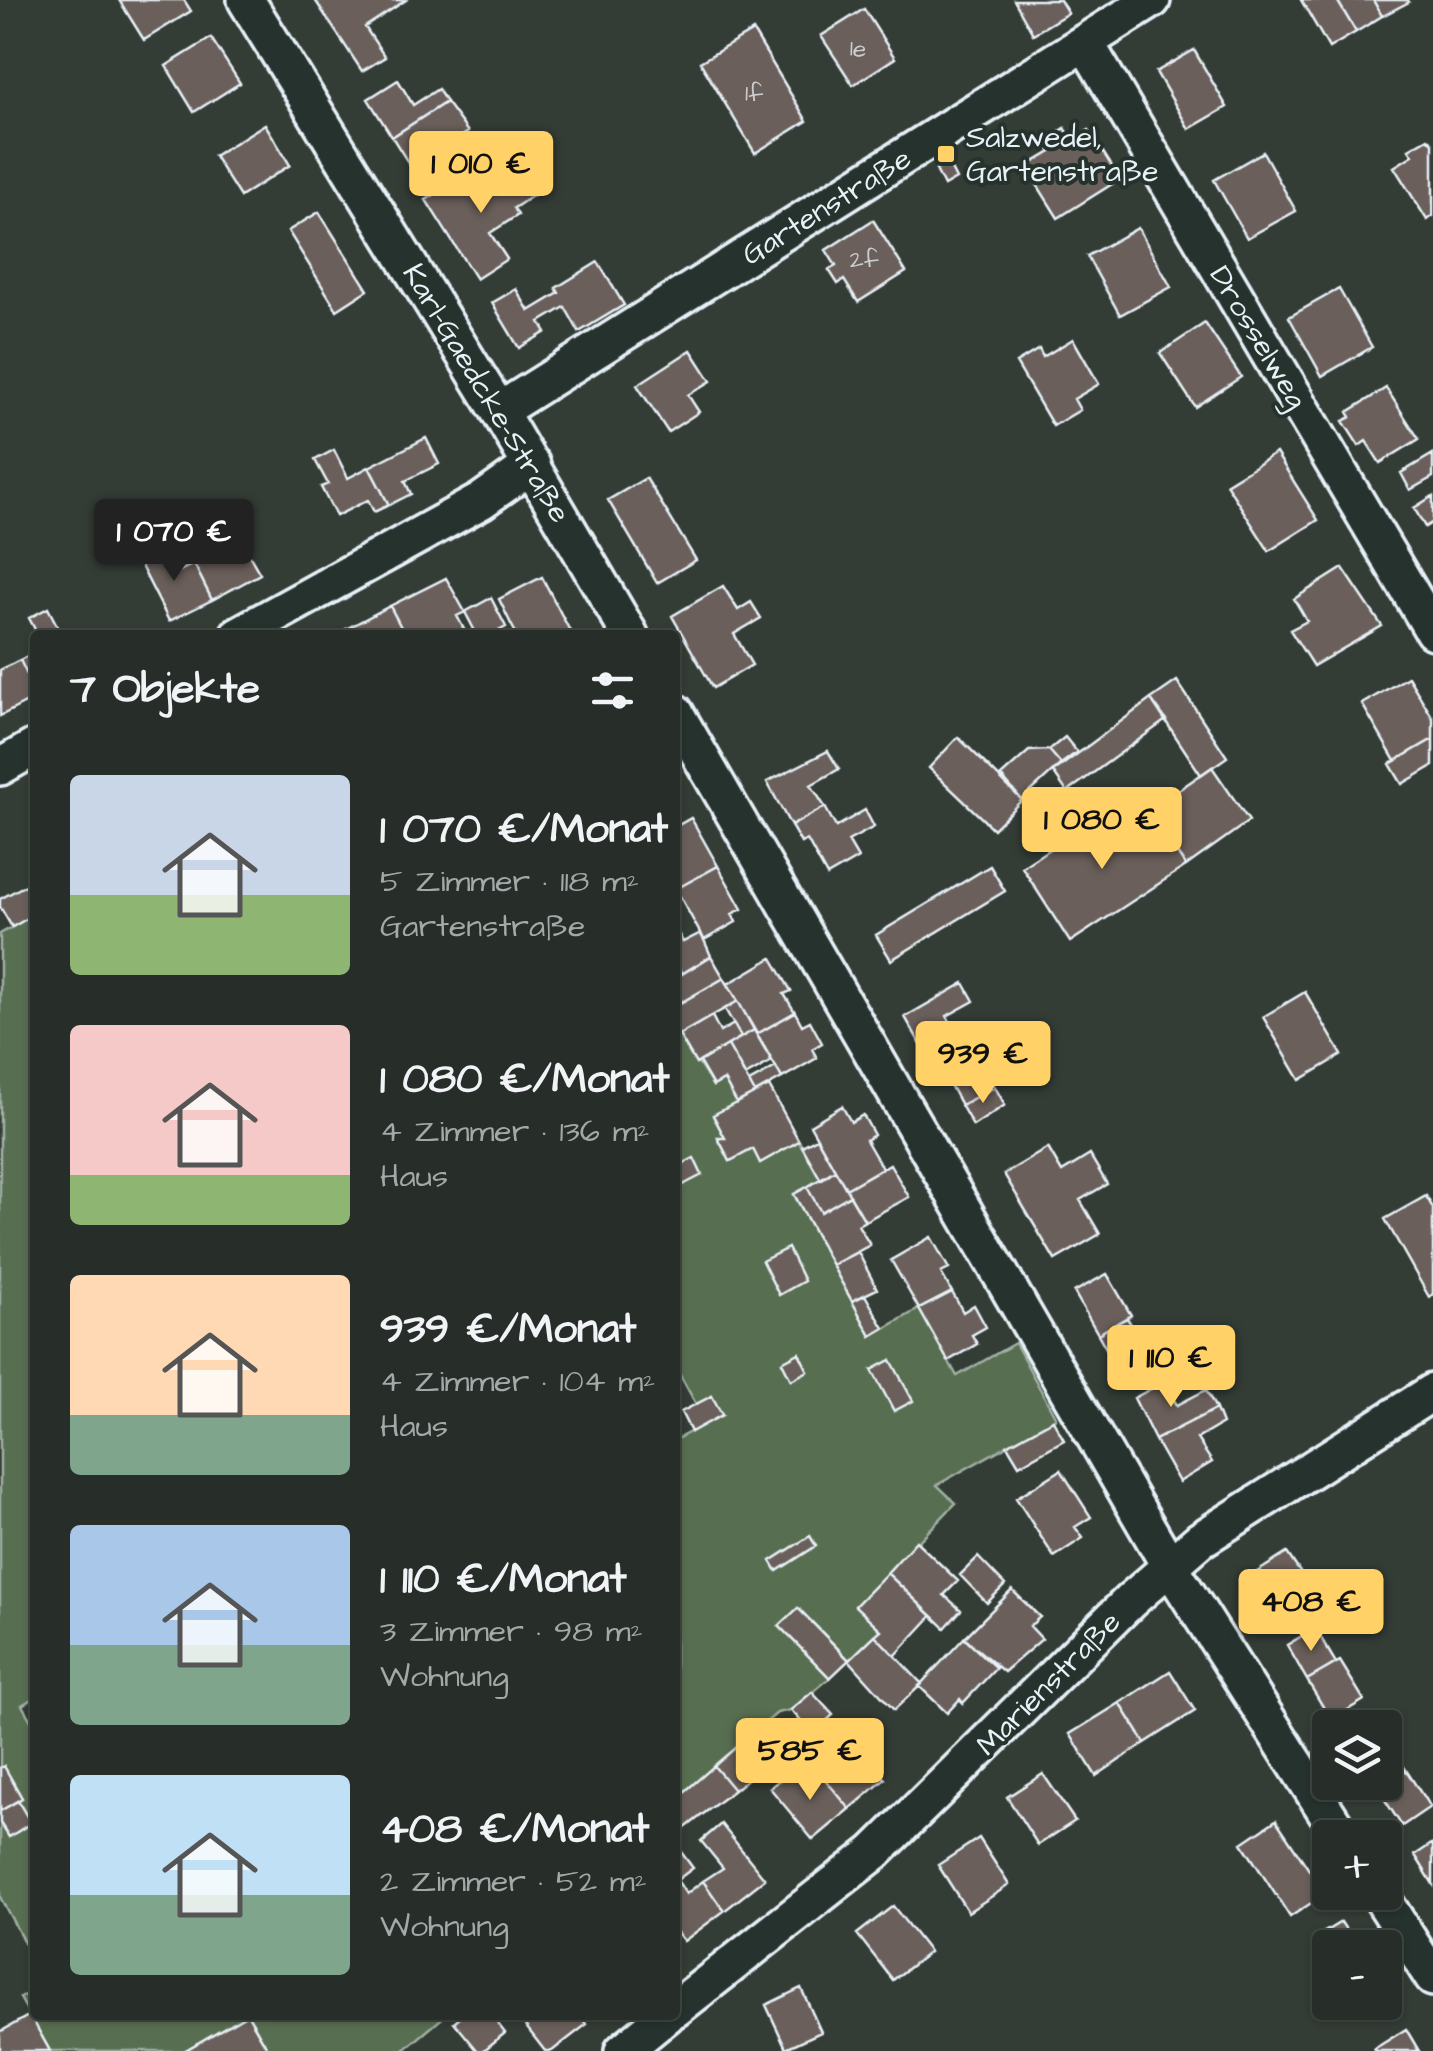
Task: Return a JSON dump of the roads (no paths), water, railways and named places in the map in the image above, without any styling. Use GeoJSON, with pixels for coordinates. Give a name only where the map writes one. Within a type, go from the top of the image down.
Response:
{"type":"FeatureCollection","features":[{"type":"Feature","properties":{"kind":"street","name":"Karl-Gaedcke-Straße"},"geometry":{"type":"LineString","coordinates":[[246,0],[499,411],[627,630]]}},
{"type":"Feature","properties":{"kind":"street","name":"Gartenstraße"},"geometry":{"type":"LineString","coordinates":[[499,411],[1152,0]]}},
{"type":"Feature","properties":{"kind":"street","name":"Drosselweg"},"geometry":{"type":"LineString","coordinates":[[1085,42],[1433,631]]}},
{"type":"Feature","properties":{"kind":"street"},"geometry":{"type":"LineString","coordinates":[[247,630],[481,500],[532,466]]}},
{"type":"Feature","properties":{"kind":"street"},"geometry":{"type":"LineString","coordinates":[[680,721],[1168,1566],[1331,1820]]}},
{"type":"Feature","properties":{"kind":"street"},"geometry":{"type":"LineString","coordinates":[[0,767],[30,750]]}},
{"type":"Feature","properties":{"kind":"street","name":"Marienstraße"},"geometry":{"type":"LineString","coordinates":[[680,2000],[900,1830],[1168,1566],[1200,1540],[1433,1392]]}},
{"type":"Feature","properties":{"kind":"street"},"geometry":{"type":"LineString","coordinates":[[1390,1910],[1433,1978]]}},
{"type":"Feature","properties":{"kind":"street","name":"Marienstraße"},"geometry":{"type":"LineString","coordinates":[[623,2051],[657,2020]]}},
{"type":"Feature","properties":{"kind":"place","name":"Salzwedel, Gartenstraße"},"geometry":{"type":"Point","coordinates":[946,154]}}]}
